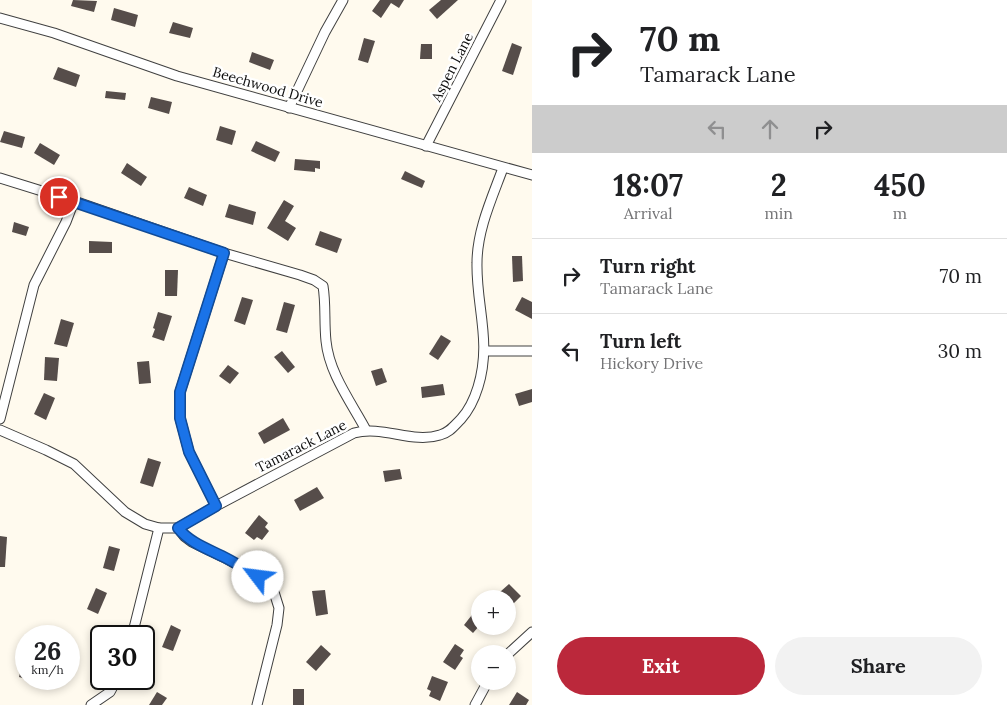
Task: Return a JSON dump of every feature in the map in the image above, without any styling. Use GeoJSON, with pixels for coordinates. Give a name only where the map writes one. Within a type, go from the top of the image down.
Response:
{"type":"FeatureCollection","features":[{"type":"Feature","properties":{"kind":"street"},"geometry":{"type":"LineString","coordinates":[[290,108],[325,32],[343,0]]}},
{"type":"Feature","properties":{"kind":"street","name":"Aspen Lane"},"geometry":{"type":"LineString","coordinates":[[426,146],[501,0]]}},
{"type":"Feature","properties":{"kind":"street","name":"Beechwood Drive"},"geometry":{"type":"LineString","coordinates":[[1,20],[54,33],[177,76],[532,175]]}},
{"type":"Feature","properties":{"kind":"street","name":"Tamarack Lane"},"geometry":{"type":"LineString","coordinates":[[178,528],[334,443],[366,430],[426,438],[449,431],[473,403],[483,370],[485,351],[477,263],[480,235],[503,168]]}},
{"type":"Feature","properties":{"kind":"street"},"geometry":{"type":"LineString","coordinates":[[0,178],[74,201],[224,253],[300,275],[314,280],[323,286],[326,303],[326,341],[332,368],[366,430]]}},
{"type":"Feature","properties":{"kind":"street"},"geometry":{"type":"LineString","coordinates":[[0,419],[34,285],[66,222],[74,201]]}},
{"type":"Feature","properties":{"kind":"street"},"geometry":{"type":"LineString","coordinates":[[216,506],[189,452],[180,418],[180,392],[224,253]]}},
{"type":"Feature","properties":{"kind":"street"},"geometry":{"type":"LineString","coordinates":[[485,351],[532,351]]}},
{"type":"Feature","properties":{"kind":"street"},"geometry":{"type":"LineString","coordinates":[[0,430],[74,464],[125,512],[145,524],[159,528],[178,528],[192,542],[258,577],[274,592],[279,608],[277,625],[257,705]]}},
{"type":"Feature","properties":{"kind":"street"},"geometry":{"type":"LineString","coordinates":[[135,625],[159,528]]}},
{"type":"Feature","properties":{"kind":"street"},"geometry":{"type":"LineString","coordinates":[[516,647],[532,632]]}},
{"type":"Feature","properties":{"kind":"street"},"geometry":{"type":"LineString","coordinates":[[91,705],[111,690]]}},
{"type":"Feature","properties":{"kind":"street"},"geometry":{"type":"LineString","coordinates":[[475,705],[483,690]]}},
{"type":"Feature","properties":{"kind":"building"},"geometry":{"type":"Polygon","coordinates":[[[73,0],[97,1],[94,12],[71,6],[73,0]]]}},
{"type":"Feature","properties":{"kind":"building"},"geometry":{"type":"Polygon","coordinates":[[[380,0],[404,0],[399,8],[391,3],[381,18],[372,11],[380,0]]]}},
{"type":"Feature","properties":{"kind":"building"},"geometry":{"type":"Polygon","coordinates":[[[441,0],[458,0],[437,19],[429,10],[441,0]]]}},
{"type":"Feature","properties":{"kind":"building"},"geometry":{"type":"Polygon","coordinates":[[[114,8],[138,15],[135,27],[111,20],[114,8]]]}},
{"type":"Feature","properties":{"kind":"building"},"geometry":{"type":"Polygon","coordinates":[[[173,22],[193,28],[190,38],[169,33],[173,22]]]}},
{"type":"Feature","properties":{"kind":"building"},"geometry":{"type":"Polygon","coordinates":[[[364,38],[375,41],[368,63],[358,60],[364,38]]]}},
{"type":"Feature","properties":{"kind":"building"},"geometry":{"type":"Polygon","coordinates":[[[512,43],[522,47],[513,75],[502,71],[512,43]]]}},
{"type":"Feature","properties":{"kind":"building"},"geometry":{"type":"Polygon","coordinates":[[[421,44],[432,44],[432,59],[420,59],[421,44]]]}},
{"type":"Feature","properties":{"kind":"building"},"geometry":{"type":"Polygon","coordinates":[[[252,52],[274,60],[270,70],[249,62],[252,52]]]}},
{"type":"Feature","properties":{"kind":"building"},"geometry":{"type":"Polygon","coordinates":[[[58,67],[80,75],[76,87],[53,79],[58,67]]]}},
{"type":"Feature","properties":{"kind":"building"},"geometry":{"type":"Polygon","coordinates":[[[106,91],[126,93],[125,100],[105,98],[106,91]]]}},
{"type":"Feature","properties":{"kind":"building"},"geometry":{"type":"Polygon","coordinates":[[[151,97],[172,102],[169,114],[148,108],[151,97]]]}},
{"type":"Feature","properties":{"kind":"building"},"geometry":{"type":"Polygon","coordinates":[[[220,126],[236,131],[232,145],[216,140],[220,126]]]}},
{"type":"Feature","properties":{"kind":"building"},"geometry":{"type":"Polygon","coordinates":[[[4,131],[25,137],[22,148],[0,142],[4,131]]]}},
{"type":"Feature","properties":{"kind":"building"},"geometry":{"type":"Polygon","coordinates":[[[256,141],[280,152],[275,162],[251,151],[256,141]]]}},
{"type":"Feature","properties":{"kind":"building"},"geometry":{"type":"Polygon","coordinates":[[[40,143],[60,155],[54,165],[34,153],[40,143]]]}},
{"type":"Feature","properties":{"kind":"building"},"geometry":{"type":"Polygon","coordinates":[[[295,159],[320,161],[320,169],[315,168],[315,172],[294,170],[295,159]]]}},
{"type":"Feature","properties":{"kind":"building"},"geometry":{"type":"Polygon","coordinates":[[[127,163],[147,177],[141,186],[121,173],[127,163]]]}},
{"type":"Feature","properties":{"kind":"building"},"geometry":{"type":"Polygon","coordinates":[[[405,171],[425,181],[422,188],[401,179],[405,171]]]}},
{"type":"Feature","properties":{"kind":"building"},"geometry":{"type":"Polygon","coordinates":[[[189,187],[207,195],[203,206],[184,198],[189,187]]]}},
{"type":"Feature","properties":{"kind":"building"},"geometry":{"type":"Polygon","coordinates":[[[284,200],[294,206],[285,221],[296,228],[288,241],[267,228],[284,200]]]}},
{"type":"Feature","properties":{"kind":"building"},"geometry":{"type":"Polygon","coordinates":[[[229,204],[256,212],[253,225],[225,217],[229,204]]]}},
{"type":"Feature","properties":{"kind":"building"},"geometry":{"type":"Polygon","coordinates":[[[14,222],[29,227],[26,236],[12,232],[14,222]]]}},
{"type":"Feature","properties":{"kind":"building"},"geometry":{"type":"Polygon","coordinates":[[[320,231],[342,239],[337,253],[315,245],[320,231]]]}},
{"type":"Feature","properties":{"kind":"building"},"geometry":{"type":"Polygon","coordinates":[[[89,241],[112,242],[112,253],[89,253],[89,241]]]}},
{"type":"Feature","properties":{"kind":"building"},"geometry":{"type":"Polygon","coordinates":[[[512,256],[522,256],[523,281],[513,282],[512,256]]]}},
{"type":"Feature","properties":{"kind":"building"},"geometry":{"type":"Polygon","coordinates":[[[165,270],[178,270],[177,296],[165,296],[165,270]]]}},
{"type":"Feature","properties":{"kind":"building"},"geometry":{"type":"Polygon","coordinates":[[[242,297],[253,300],[245,325],[234,321],[242,297]]]}},
{"type":"Feature","properties":{"kind":"building"},"geometry":{"type":"Polygon","coordinates":[[[522,297],[532,302],[532,319],[515,310],[522,297]]]}},
{"type":"Feature","properties":{"kind":"building"},"geometry":{"type":"Polygon","coordinates":[[[284,302],[295,305],[287,333],[276,330],[284,302]]]}},
{"type":"Feature","properties":{"kind":"building"},"geometry":{"type":"Polygon","coordinates":[[[158,312],[172,316],[164,341],[152,337],[158,312]]]}},
{"type":"Feature","properties":{"kind":"building"},"geometry":{"type":"Polygon","coordinates":[[[61,319],[74,323],[67,347],[54,344],[61,319]]]}},
{"type":"Feature","properties":{"kind":"building"},"geometry":{"type":"Polygon","coordinates":[[[441,335],[451,341],[438,360],[429,354],[441,335]]]}},
{"type":"Feature","properties":{"kind":"building"},"geometry":{"type":"Polygon","coordinates":[[[282,351],[295,367],[288,373],[274,357],[282,351]]]}},
{"type":"Feature","properties":{"kind":"building"},"geometry":{"type":"Polygon","coordinates":[[[45,357],[59,358],[57,381],[44,380],[45,357]]]}},
{"type":"Feature","properties":{"kind":"building"},"geometry":{"type":"Polygon","coordinates":[[[149,361],[151,383],[139,384],[137,362],[149,361]]]}},
{"type":"Feature","properties":{"kind":"building"},"geometry":{"type":"Polygon","coordinates":[[[228,365],[239,373],[230,384],[219,376],[228,365]]]}},
{"type":"Feature","properties":{"kind":"building"},"geometry":{"type":"Polygon","coordinates":[[[382,368],[387,382],[376,386],[371,371],[382,368]]]}},
{"type":"Feature","properties":{"kind":"building"},"geometry":{"type":"Polygon","coordinates":[[[443,384],[445,395],[422,398],[421,387],[443,384]]]}},
{"type":"Feature","properties":{"kind":"building"},"geometry":{"type":"Polygon","coordinates":[[[532,389],[532,402],[519,406],[515,394],[532,389]]]}},
{"type":"Feature","properties":{"kind":"building"},"geometry":{"type":"Polygon","coordinates":[[[44,393],[55,398],[46,420],[34,414],[44,393]]]}},
{"type":"Feature","properties":{"kind":"building"},"geometry":{"type":"Polygon","coordinates":[[[283,418],[290,430],[264,444],[258,433],[283,418]]]}},
{"type":"Feature","properties":{"kind":"building"},"geometry":{"type":"Polygon","coordinates":[[[148,458],[161,462],[153,487],[140,483],[148,458]]]}},
{"type":"Feature","properties":{"kind":"building"},"geometry":{"type":"Polygon","coordinates":[[[400,469],[402,479],[385,482],[383,471],[400,469]]]}},
{"type":"Feature","properties":{"kind":"building"},"geometry":{"type":"Polygon","coordinates":[[[317,487],[324,498],[300,511],[294,500],[317,487]]]}},
{"type":"Feature","properties":{"kind":"building"},"geometry":{"type":"Polygon","coordinates":[[[259,515],[268,523],[265,527],[269,531],[262,540],[257,537],[254,540],[245,533],[259,515]]]}},
{"type":"Feature","properties":{"kind":"building"},"geometry":{"type":"Polygon","coordinates":[[[0,536],[7,537],[5,567],[0,567],[0,536]]]}},
{"type":"Feature","properties":{"kind":"building"},"geometry":{"type":"Polygon","coordinates":[[[109,546],[120,549],[114,571],[103,568],[109,546]]]}},
{"type":"Feature","properties":{"kind":"building"},"geometry":{"type":"Polygon","coordinates":[[[509,584],[515,590],[502,590],[509,584]]]}},
{"type":"Feature","properties":{"kind":"building"},"geometry":{"type":"Polygon","coordinates":[[[96,588],[107,593],[98,614],[87,609],[96,588]]]}},
{"type":"Feature","properties":{"kind":"building"},"geometry":{"type":"Polygon","coordinates":[[[325,590],[328,614],[316,616],[312,591],[325,590]]]}},
{"type":"Feature","properties":{"kind":"building"},"geometry":{"type":"Polygon","coordinates":[[[516,591],[521,596],[516,601],[516,591]]]}},
{"type":"Feature","properties":{"kind":"building"},"geometry":{"type":"Polygon","coordinates":[[[471,616],[471,631],[464,625],[471,616]]]}},
{"type":"Feature","properties":{"kind":"building"},"geometry":{"type":"Polygon","coordinates":[[[171,625],[181,630],[173,651],[162,647],[171,625]]]}},
{"type":"Feature","properties":{"kind":"building"},"geometry":{"type":"Polygon","coordinates":[[[455,644],[464,650],[460,656],[463,658],[455,670],[443,662],[455,644]]]}},
{"type":"Feature","properties":{"kind":"building"},"geometry":{"type":"Polygon","coordinates":[[[321,645],[331,654],[316,671],[306,662],[321,645]]]}},
{"type":"Feature","properties":{"kind":"building"},"geometry":{"type":"Polygon","coordinates":[[[432,676],[448,682],[440,701],[429,696],[431,691],[427,689],[432,676]]]}},
{"type":"Feature","properties":{"kind":"building"},"geometry":{"type":"Polygon","coordinates":[[[293,689],[304,689],[304,705],[293,705],[293,689]]]}},
{"type":"Feature","properties":{"kind":"building"},"geometry":{"type":"Polygon","coordinates":[[[157,692],[167,698],[162,705],[149,705],[157,692]]]}},
{"type":"Feature","properties":{"kind":"building"},"geometry":{"type":"Polygon","coordinates":[[[517,692],[529,700],[526,705],[509,705],[517,692]]]}},
{"type":"Feature","properties":{"kind":"route"},"geometry":{"type":"LineString","coordinates":[[59,197],[224,253],[180,392],[180,418],[189,452],[216,506],[178,528],[192,542],[258,577]]}}]}
